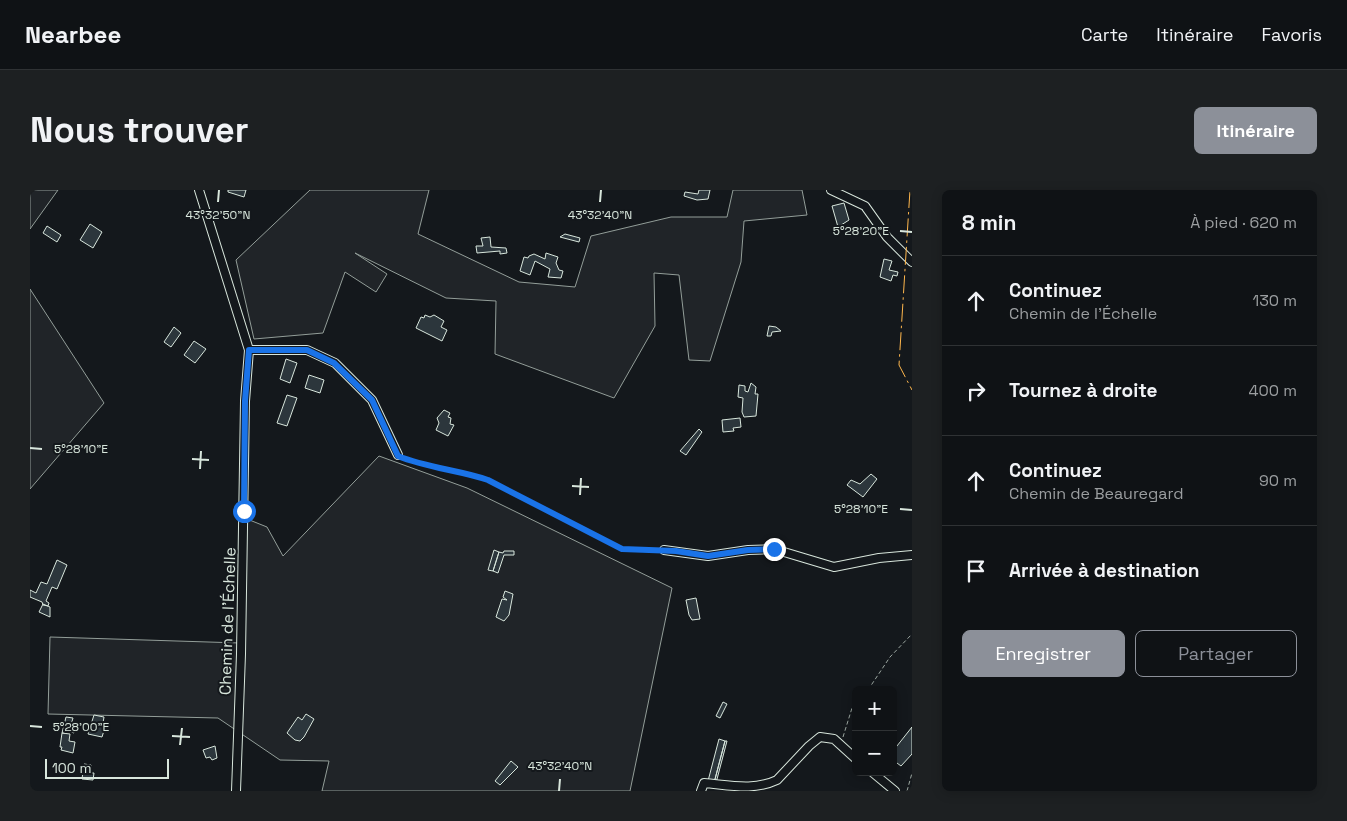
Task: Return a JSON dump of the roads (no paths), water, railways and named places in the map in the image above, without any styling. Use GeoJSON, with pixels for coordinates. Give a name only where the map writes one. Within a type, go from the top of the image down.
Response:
{"type":"FeatureCollection","features":[{"type":"Feature","properties":{"kind":"street","name":"Chemin de l’Échelle"},"geometry":{"type":"LineString","coordinates":[[200,190],[249,350],[245,401],[241,654],[236,791]]}},
{"type":"Feature","properties":{"kind":"street"},"geometry":{"type":"LineString","coordinates":[[831,190],[865,206],[887,237],[912,262]]}},
{"type":"Feature","properties":{"kind":"street"},"geometry":{"type":"LineString","coordinates":[[249,350],[307,350],[334,363],[372,400],[398,456]]}},
{"type":"Feature","properties":{"kind":"street"},"geometry":{"type":"LineString","coordinates":[[664,550],[708,556],[748,550],[774,549],[834,567],[879,558],[912,555]]}},
{"type":"Feature","properties":{"kind":"street"},"geometry":{"type":"LineString","coordinates":[[701,791],[704,783],[755,788],[777,780],[820,737],[834,740],[852,756]]}},
{"type":"Feature","properties":{"kind":"street"},"geometry":{"type":"LineString","coordinates":[[877,776],[895,791]]}}]}
